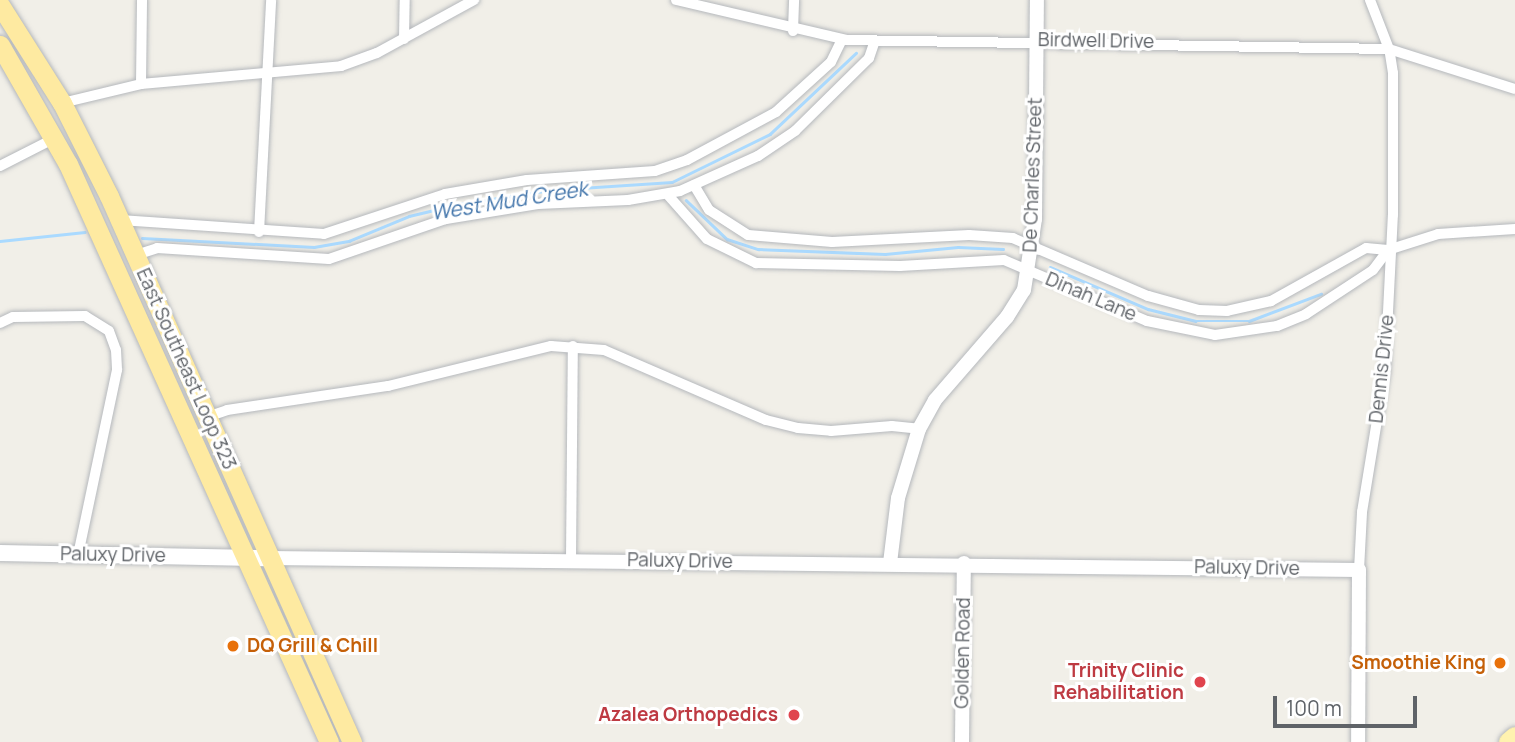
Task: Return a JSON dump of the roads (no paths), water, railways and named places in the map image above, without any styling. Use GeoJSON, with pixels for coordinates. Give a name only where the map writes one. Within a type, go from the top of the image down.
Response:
{"type":"FeatureCollection","features":[{"type":"Feature","properties":{"kind":"highway","name":"East Southeast Loop 323"},"geometry":{"type":"LineString","coordinates":[[0,5],[62,103],[136,255],[207,417],[329,742]]}},
{"type":"Feature","properties":{"kind":"highway","name":"East Southeast Loop 323"},"geometry":{"type":"LineString","coordinates":[[0,45],[55,138],[258,558],[352,742]]}},
{"type":"Feature","properties":{"kind":"main road","name":"Paluxy Drive"},"geometry":{"type":"LineString","coordinates":[[0,553],[258,558]]}},
{"type":"Feature","properties":{"kind":"main road"},"geometry":{"type":"LineString","coordinates":[[1508,742],[1515,736]]}},
{"type":"Feature","properties":{"kind":"street"},"geometry":{"type":"LineString","coordinates":[[141,85],[142,0]]}},
{"type":"Feature","properties":{"kind":"street"},"geometry":{"type":"LineString","coordinates":[[259,232],[270,72],[271,0]]}},
{"type":"Feature","properties":{"kind":"street"},"geometry":{"type":"LineString","coordinates":[[404,39],[405,0]]}},
{"type":"Feature","properties":{"kind":"street"},"geometry":{"type":"LineString","coordinates":[[62,103],[141,85],[341,66],[404,39],[474,0]]}},
{"type":"Feature","properties":{"kind":"street","name":"Birdwell Drive"},"geometry":{"type":"LineString","coordinates":[[676,0],[793,31],[842,39],[1037,40],[1389,49],[1515,89]]}},
{"type":"Feature","properties":{"kind":"street"},"geometry":{"type":"LineString","coordinates":[[793,31],[794,0]]}},
{"type":"Feature","properties":{"kind":"street","name":"De Charles Street"},"geometry":{"type":"LineString","coordinates":[[890,563],[898,498],[919,429],[935,400],[1007,317],[1024,290],[1033,244],[1037,0]]}},
{"type":"Feature","properties":{"kind":"street","name":"Dennis Drive"},"geometry":{"type":"LineString","coordinates":[[1359,742],[1359,570],[1362,512],[1387,351],[1388,250],[1394,127],[1389,49],[1370,0]]}},
{"type":"Feature","properties":{"kind":"street"},"geometry":{"type":"LineString","coordinates":[[120,220],[259,232],[324,234],[446,194],[517,181],[629,175],[668,168],[776,112],[831,62],[842,39]]}},
{"type":"Feature","properties":{"kind":"street"},"geometry":{"type":"LineString","coordinates":[[136,255],[157,248],[329,259],[446,219],[538,204],[667,194],[694,186],[758,156],[795,131],[869,58],[875,41]]}},
{"type":"Feature","properties":{"kind":"street"},"geometry":{"type":"LineString","coordinates":[[0,166],[55,138]]}},
{"type":"Feature","properties":{"kind":"street","name":"Dinah Lane"},"geometry":{"type":"LineString","coordinates":[[694,186],[709,210],[727,224],[772,239],[886,243],[969,235],[1033,244],[1148,296],[1199,310],[1227,311],[1271,301],[1366,248],[1388,250],[1438,234],[1515,229]]}},
{"type":"Feature","properties":{"kind":"street","name":"Dinah Lane"},"geometry":{"type":"LineString","coordinates":[[667,194],[707,239],[756,263],[900,266],[980,259],[1004,260],[1147,321],[1214,335],[1277,326],[1306,314],[1373,270],[1388,250]]}},
{"type":"Feature","properties":{"kind":"street"},"geometry":{"type":"LineString","coordinates":[[0,323],[13,317],[85,316],[109,331],[114,343],[117,370],[78,555]]}},
{"type":"Feature","properties":{"kind":"street"},"geometry":{"type":"LineString","coordinates":[[571,559],[573,346]]}},
{"type":"Feature","properties":{"kind":"street"},"geometry":{"type":"LineString","coordinates":[[207,417],[227,410],[388,386],[531,348],[573,346],[626,358],[766,420],[797,428],[831,431],[892,426],[919,429]]}},
{"type":"Feature","properties":{"kind":"street","name":"Paluxy Drive"},"geometry":{"type":"LineString","coordinates":[[258,558],[964,563],[1359,570]]}},
{"type":"Feature","properties":{"kind":"street","name":"Golden Road"},"geometry":{"type":"LineString","coordinates":[[962,742],[964,563]]}},
{"type":"Feature","properties":{"kind":"waterway","name":"West Mud Creek"},"geometry":{"type":"LineString","coordinates":[[142,238],[314,247],[349,241],[409,216],[459,204],[550,190],[672,182],[770,134],[856,53]]}},
{"type":"Feature","properties":{"kind":"waterway"},"geometry":{"type":"LineString","coordinates":[[686,200],[727,239],[758,249],[885,254],[958,247],[1003,249]]}},
{"type":"Feature","properties":{"kind":"waterway","name":"West Mud Creek"},"geometry":{"type":"LineString","coordinates":[[0,241],[85,232]]}},
{"type":"Feature","properties":{"kind":"waterway"},"geometry":{"type":"LineString","coordinates":[[1050,267],[1148,309],[1196,321],[1249,321],[1321,294]]}},
{"type":"Feature","properties":{"kind":"place","name":"DQ Grill & Chill"},"geometry":{"type":"Point","coordinates":[233,646]}},
{"type":"Feature","properties":{"kind":"place","name":"Smoothie King"},"geometry":{"type":"Point","coordinates":[1500,663]}},
{"type":"Feature","properties":{"kind":"place","name":"Trinity Clinic Rehabilitation"},"geometry":{"type":"Point","coordinates":[1200,682]}},
{"type":"Feature","properties":{"kind":"place","name":"Azalea Orthopedics"},"geometry":{"type":"Point","coordinates":[794,715]}}]}
